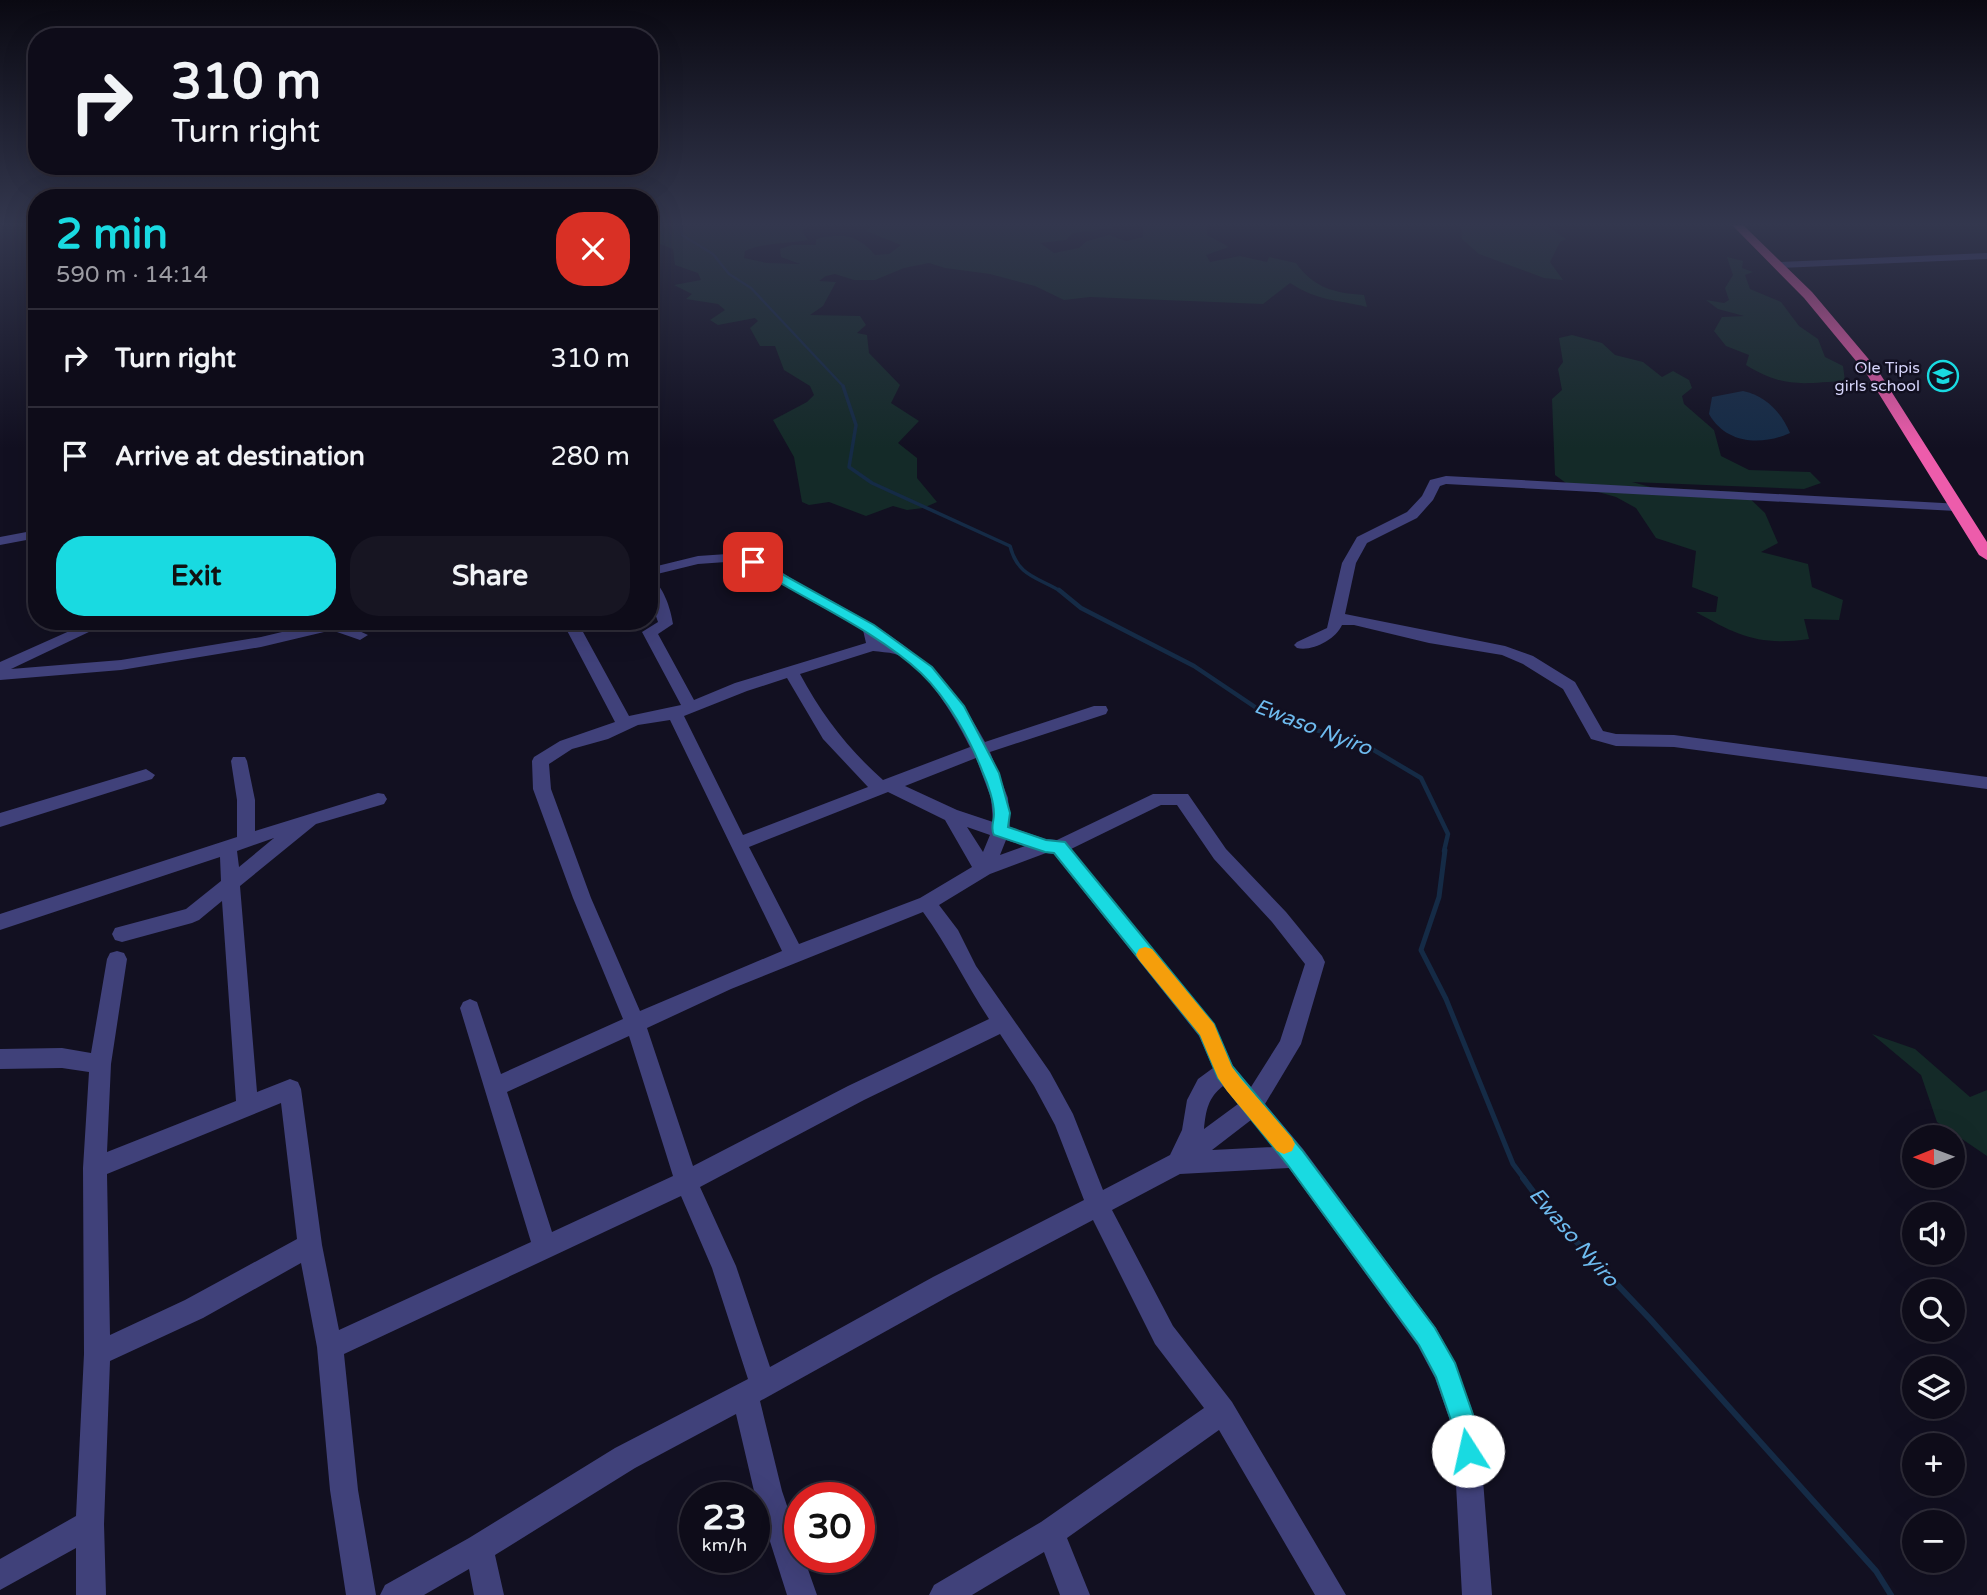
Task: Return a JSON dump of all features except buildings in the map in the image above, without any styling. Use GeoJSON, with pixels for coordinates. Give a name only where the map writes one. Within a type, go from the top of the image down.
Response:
{"type":"FeatureCollection","features":[{"type":"Feature","properties":{"kind":"highway"},"geometry":{"type":"LineString","coordinates":[[1810,299],[1872,372],[1889,403],[1987,555]]}},
{"type":"Feature","properties":{"kind":"street"},"geometry":{"type":"LineString","coordinates":[[1301,645],[1331,633],[1349,563],[1362,540],[1412,515],[1428,497],[1435,483],[1446,480],[1956,507]]}},
{"type":"Feature","properties":{"kind":"street"},"geometry":{"type":"LineString","coordinates":[[0,541],[28,536]]}},
{"type":"Feature","properties":{"kind":"street"},"geometry":{"type":"LineString","coordinates":[[658,570],[698,559],[742,557],[870,628],[927,671],[959,710],[991,773],[1002,813],[998,842],[983,869]]}},
{"type":"Feature","properties":{"kind":"street"},"geometry":{"type":"LineString","coordinates":[[658,599],[666,624],[658,628]]}},
{"type":"Feature","properties":{"kind":"street"},"geometry":{"type":"LineString","coordinates":[[1335,623],[1344,619],[1354,620],[1429,638],[1505,651],[1528,660],[1569,686],[1597,735],[1616,740],[1674,741],[1987,783]]}},
{"type":"Feature","properties":{"kind":"street"},"geometry":{"type":"LineString","coordinates":[[870,628],[872,646]]}},
{"type":"Feature","properties":{"kind":"street"},"geometry":{"type":"LineString","coordinates":[[0,668],[85,630]]}},
{"type":"Feature","properties":{"kind":"street"},"geometry":{"type":"LineString","coordinates":[[0,675],[121,665],[261,642],[311,630]]}},
{"type":"Feature","properties":{"kind":"street"},"geometry":{"type":"LineString","coordinates":[[347,630],[360,635]]}},
{"type":"Feature","properties":{"kind":"street"},"geometry":{"type":"LineString","coordinates":[[574,630],[625,725]]}},
{"type":"Feature","properties":{"kind":"street"},"geometry":{"type":"LineString","coordinates":[[654,630],[650,632],[738,844],[794,954]]}},
{"type":"Feature","properties":{"kind":"street"},"geometry":{"type":"LineString","coordinates":[[802,1595],[768,1491],[754,1389],[724,1266],[686,1182],[636,1026],[582,898],[541,789],[540,761],[566,745],[601,735],[635,720],[682,710],[741,687],[872,646],[900,650]]}},
{"type":"Feature","properties":{"kind":"street"},"geometry":{"type":"LineString","coordinates":[[792,673],[811,710],[847,760],[883,786],[951,815],[1052,846],[1207,1030],[1225,1072],[1294,1157],[1427,1337],[1446,1372],[1466,1429],[1477,1595]]}},
{"type":"Feature","properties":{"kind":"street"},"geometry":{"type":"LineString","coordinates":[[738,844],[979,750],[1100,710]]}},
{"type":"Feature","properties":{"kind":"street"},"geometry":{"type":"LineString","coordinates":[[240,761],[246,800],[229,887],[247,1105]]}},
{"type":"Feature","properties":{"kind":"street"},"geometry":{"type":"LineString","coordinates":[[0,820],[146,775]]}},
{"type":"Feature","properties":{"kind":"street"},"geometry":{"type":"LineString","coordinates":[[0,922],[378,799]]}},
{"type":"Feature","properties":{"kind":"street"},"geometry":{"type":"LineString","coordinates":[[395,1595],[479,1548],[625,1458],[1178,1163],[1252,1106],[1290,1044],[1315,962],[1279,916],[1220,854],[1182,799],[1159,799],[1052,846],[983,869],[927,903],[724,983],[636,1026],[576,1049],[496,1087]]}},
{"type":"Feature","properties":{"kind":"street"},"geometry":{"type":"LineString","coordinates":[[951,815],[983,869]]}},
{"type":"Feature","properties":{"kind":"street"},"geometry":{"type":"LineString","coordinates":[[122,934],[192,915],[310,819]]}},
{"type":"Feature","properties":{"kind":"street"},"geometry":{"type":"LineString","coordinates":[[927,903],[951,936],[969,972],[1004,1022],[1065,1121],[1097,1204],[1164,1335],[1223,1411],[1331,1595]]}},
{"type":"Feature","properties":{"kind":"street"},"geometry":{"type":"LineString","coordinates":[[91,1595],[90,1524],[97,1354],[95,1168],[100,1064],[117,959]]}},
{"type":"Feature","properties":{"kind":"street"},"geometry":{"type":"LineString","coordinates":[[470,1008],[544,1246]]}},
{"type":"Feature","properties":{"kind":"street"},"geometry":{"type":"LineString","coordinates":[[330,1346],[686,1182],[856,1093],[1004,1022]]}},
{"type":"Feature","properties":{"kind":"street"},"geometry":{"type":"LineString","coordinates":[[0,1059],[62,1058],[100,1064]]}},
{"type":"Feature","properties":{"kind":"street"},"geometry":{"type":"LineString","coordinates":[[1178,1163],[1193,1131],[1195,1107],[1206,1086],[1225,1072]]}},
{"type":"Feature","properties":{"kind":"street"},"geometry":{"type":"LineString","coordinates":[[95,1168],[290,1089],[310,1245],[330,1346],[344,1490],[361,1595]]}},
{"type":"Feature","properties":{"kind":"street"},"geometry":{"type":"LineString","coordinates":[[1178,1163],[1294,1157]]}},
{"type":"Feature","properties":{"kind":"street"},"geometry":{"type":"LineString","coordinates":[[97,1354],[194,1310],[310,1245]]}},
{"type":"Feature","properties":{"kind":"street"},"geometry":{"type":"LineString","coordinates":[[944,1595],[1051,1532],[1223,1411]]}},
{"type":"Feature","properties":{"kind":"street"},"geometry":{"type":"LineString","coordinates":[[0,1575],[90,1524]]}},
{"type":"Feature","properties":{"kind":"street"},"geometry":{"type":"LineString","coordinates":[[1051,1532],[1075,1595]]}},
{"type":"Feature","properties":{"kind":"street"},"geometry":{"type":"LineString","coordinates":[[479,1548],[489,1595]]}},
{"type":"Feature","properties":{"kind":"green space"},"geometry":{"type":"Polygon","coordinates":[[[689,299],[827,299],[823,306],[810,315],[860,316],[866,325],[857,333],[867,335],[869,353],[900,385],[891,403],[919,421],[898,443],[917,458],[917,478],[937,502],[923,508],[907,510],[893,506],[866,516],[829,502],[809,505],[802,502],[794,457],[773,420],[807,402],[814,395],[810,386],[784,370],[775,346],[760,346],[750,328],[758,321],[755,318],[718,325],[710,320],[725,310],[718,304],[689,299]]]}},
{"type":"Feature","properties":{"kind":"green space"},"geometry":{"type":"Polygon","coordinates":[[[1150,299],[1269,299],[1263,304],[1150,299]]]}},
{"type":"Feature","properties":{"kind":"green space"},"geometry":{"type":"Polygon","coordinates":[[[1331,299],[1365,299],[1367,307],[1331,299]]]}},
{"type":"Feature","properties":{"kind":"green space"},"geometry":{"type":"Polygon","coordinates":[[[1775,299],[1781,302],[1799,326],[1818,339],[1825,357],[1843,366],[1845,381],[1794,383],[1772,378],[1746,365],[1749,355],[1726,346],[1714,331],[1722,317],[1744,316],[1718,309],[1706,300],[1724,303],[1729,300],[1775,299]]]}},
{"type":"Feature","properties":{"kind":"green space"},"geometry":{"type":"Polygon","coordinates":[[[1572,335],[1602,343],[1615,355],[1643,362],[1662,377],[1673,371],[1689,380],[1692,388],[1682,396],[1684,404],[1714,430],[1721,456],[1749,470],[1810,472],[1821,483],[1804,489],[1632,482],[1654,488],[1743,492],[1765,513],[1778,543],[1761,552],[1808,564],[1812,587],[1843,600],[1839,620],[1804,619],[1809,639],[1792,641],[1763,640],[1724,627],[1696,612],[1716,612],[1718,597],[1692,587],[1696,551],[1656,538],[1636,508],[1616,497],[1566,483],[1555,475],[1552,399],[1562,390],[1558,369],[1563,362],[1559,338],[1572,335]]]}},
{"type":"Feature","properties":{"kind":"green space"},"geometry":{"type":"Polygon","coordinates":[[[1872,1034],[1915,1049],[1970,1097],[1987,1090],[1987,1156],[1965,1141],[1965,1125],[1941,1125],[1937,1122],[1921,1075],[1872,1034]]]}},
{"type":"Feature","properties":{"kind":"water"},"geometry":{"type":"Polygon","coordinates":[[[1743,391],[1772,406],[1790,433],[1768,440],[1745,440],[1734,437],[1716,424],[1709,414],[1712,397],[1743,391]]]}},
{"type":"Feature","properties":{"kind":"waterway","name":"Ewaso Nyiro"},"geometry":{"type":"LineString","coordinates":[[762,299],[844,387]]}},
{"type":"Feature","properties":{"kind":"waterway","name":"Ewaso Nyiro"},"geometry":{"type":"LineString","coordinates":[[843,386],[856,425],[849,467],[872,483],[1010,546],[1018,564],[1024,570],[1060,591]]}},
{"type":"Feature","properties":{"kind":"waterway","name":"Ewaso Nyiro"},"geometry":{"type":"LineString","coordinates":[[1060,591],[1081,608],[1194,666],[1261,711],[1372,749],[1421,778],[1448,834],[1444,851]]}},
{"type":"Feature","properties":{"kind":"waterway","name":"Ewaso Nyiro"},"geometry":{"type":"LineString","coordinates":[[1445,850],[1439,897],[1421,950],[1446,999],[1513,1164],[1525,1180]]}},
{"type":"Feature","properties":{"kind":"waterway","name":"Ewaso Nyiro"},"geometry":{"type":"LineString","coordinates":[[1523,1178],[1550,1214],[1650,1319],[1876,1571],[1891,1595]]}},
{"type":"Feature","properties":{"kind":"slow traffic"},"geometry":{"type":"LineString","coordinates":[[1145,955],[1207,1030],[1225,1072],[1243,1098],[1284,1144]]}},
{"type":"Feature","properties":{"kind":"place","name":"Ole Tipis girls school"},"geometry":{"type":"Point","coordinates":[1943,376]}},
{"type":"Feature","properties":{"kind":"route"},"geometry":{"type":"LineString","coordinates":[[753,562],[798,590],[870,628],[927,671],[959,710],[991,773],[1002,813],[1000,831],[1045,846],[1059,847],[1207,1030],[1225,1072],[1243,1098],[1294,1157],[1427,1337],[1446,1372],[1466,1429],[1468,1451]]}}]}
